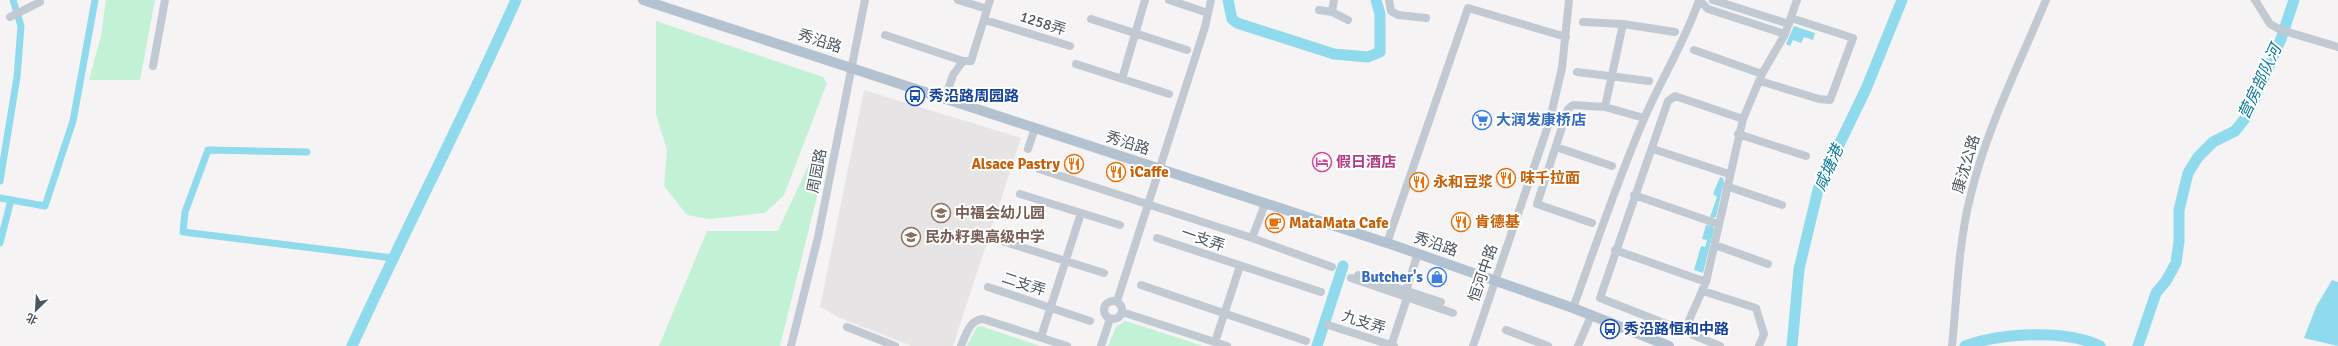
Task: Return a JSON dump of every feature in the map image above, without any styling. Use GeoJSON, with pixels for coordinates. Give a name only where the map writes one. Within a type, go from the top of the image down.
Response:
{"type":"FeatureCollection","features":[{"type":"Feature","properties":{"kind":"main road","name":"秀沿路"},"geometry":{"type":"LineString","coordinates":[[643,0],[1418,253],[1573,308],[1669,346]]}},
{"type":"Feature","properties":{"kind":"street"},"geometry":{"type":"LineString","coordinates":[[152,66],[165,0]]}},
{"type":"Feature","properties":{"kind":"street","name":"周园路"},"geometry":{"type":"LineString","coordinates":[[791,346],[818,237],[865,0]]}},
{"type":"Feature","properties":{"kind":"street"},"geometry":{"type":"LineString","coordinates":[[958,0],[987,9]]}},
{"type":"Feature","properties":{"kind":"street"},"geometry":{"type":"LineString","coordinates":[[885,35],[963,61],[971,61],[990,0]]}},
{"type":"Feature","properties":{"kind":"street"},"geometry":{"type":"LineString","coordinates":[[1122,79],[1145,0]]}},
{"type":"Feature","properties":{"kind":"street"},"geometry":{"type":"LineString","coordinates":[[1169,0],[1208,13]]}},
{"type":"Feature","properties":{"kind":"street"},"geometry":{"type":"LineString","coordinates":[[1117,301],[1160,169],[1208,13],[1210,0]]}},
{"type":"Feature","properties":{"kind":"street"},"geometry":{"type":"LineString","coordinates":[[1332,12],[1334,0]]}},
{"type":"Feature","properties":{"kind":"street"},"geometry":{"type":"LineString","coordinates":[[1389,0],[1391,11],[1398,15],[1426,18]]}},
{"type":"Feature","properties":{"kind":"street","name":"恒河中路"},"geometry":{"type":"LineString","coordinates":[[1473,346],[1549,123],[1562,68],[1569,0]]}},
{"type":"Feature","properties":{"kind":"street"},"geometry":{"type":"LineString","coordinates":[[1698,0],[1708,9],[1785,34]]}},
{"type":"Feature","properties":{"kind":"street"},"geometry":{"type":"LineString","coordinates":[[1573,308],[1644,118],[1682,44],[1698,0]]}},
{"type":"Feature","properties":{"kind":"street"},"geometry":{"type":"LineString","coordinates":[[1694,50],[1819,99],[1830,100],[1852,38],[1713,0]]}},
{"type":"Feature","properties":{"kind":"street"},"geometry":{"type":"LineString","coordinates":[[1686,327],[1705,287],[1715,246],[1726,186],[1743,119],[1761,77],[1785,34],[1797,0]]}},
{"type":"Feature","properties":{"kind":"street","name":"康沈公路"},"geometry":{"type":"LineString","coordinates":[[1953,343],[1963,240],[1970,199],[1984,148],[2046,0]]}},
{"type":"Feature","properties":{"kind":"street"},"geometry":{"type":"LineString","coordinates":[[2255,0],[2270,24],[2284,31],[2338,48]]}},
{"type":"Feature","properties":{"kind":"street"},"geometry":{"type":"LineString","coordinates":[[10,17],[40,2]]}},
{"type":"Feature","properties":{"kind":"street"},"geometry":{"type":"LineString","coordinates":[[1387,243],[1468,8],[1566,37]]}},
{"type":"Feature","properties":{"kind":"street"},"geometry":{"type":"LineString","coordinates":[[1319,10],[1332,12],[1348,20]]}},
{"type":"Feature","properties":{"kind":"street"},"geometry":{"type":"LineString","coordinates":[[1090,19],[1187,50]]}},
{"type":"Feature","properties":{"kind":"street","name":"1258弄"},"geometry":{"type":"LineString","coordinates":[[985,20],[1070,46]]}},
{"type":"Feature","properties":{"kind":"street"},"geometry":{"type":"LineString","coordinates":[[1583,22],[1623,24],[1675,32]]}},
{"type":"Feature","properties":{"kind":"street"},"geometry":{"type":"LineString","coordinates":[[1604,107],[1623,24]]}},
{"type":"Feature","properties":{"kind":"street"},"geometry":{"type":"LineString","coordinates":[[945,98],[953,75],[963,61]]}},
{"type":"Feature","properties":{"kind":"street"},"geometry":{"type":"LineString","coordinates":[[1076,64],[1169,94]]}},
{"type":"Feature","properties":{"kind":"street"},"geometry":{"type":"LineString","coordinates":[[1577,72],[1649,81]]}},
{"type":"Feature","properties":{"kind":"street"},"geometry":{"type":"LineString","coordinates":[[1674,327],[1600,298],[1615,250],[1634,195],[1653,149],[1668,101],[1675,96],[1743,119]]}},
{"type":"Feature","properties":{"kind":"street"},"geometry":{"type":"LineString","coordinates":[[1592,223],[1537,204],[1568,109],[1573,105],[1604,107],[1644,118]]}},
{"type":"Feature","properties":{"kind":"street"},"geometry":{"type":"LineString","coordinates":[[1028,148],[1035,128]]}},
{"type":"Feature","properties":{"kind":"street"},"geometry":{"type":"LineString","coordinates":[[1738,134],[1806,156]]}},
{"type":"Feature","properties":{"kind":"street"},"geometry":{"type":"LineString","coordinates":[[1556,147],[1612,166]]}},
{"type":"Feature","properties":{"kind":"street"},"geometry":{"type":"LineString","coordinates":[[1653,149],[1729,174]]}},
{"type":"Feature","properties":{"kind":"street"},"geometry":{"type":"LineString","coordinates":[[1039,169],[1252,238],[1332,267]]}},
{"type":"Feature","properties":{"kind":"street"},"geometry":{"type":"LineString","coordinates":[[1726,186],[1782,205]]}},
{"type":"Feature","properties":{"kind":"street"},"geometry":{"type":"LineString","coordinates":[[1020,194],[1120,225]]}},
{"type":"Feature","properties":{"kind":"street"},"geometry":{"type":"LineString","coordinates":[[1634,195],[1718,224]]}},
{"type":"Feature","properties":{"kind":"street"},"geometry":{"type":"LineString","coordinates":[[1252,238],[1265,204]]}},
{"type":"Feature","properties":{"kind":"street","name":"二支弄"},"geometry":{"type":"LineString","coordinates":[[1041,337],[1081,213]]}},
{"type":"Feature","properties":{"kind":"street","name":"一支弄"},"geometry":{"type":"LineString","coordinates":[[1157,238],[1322,292]]}},
{"type":"Feature","properties":{"kind":"street"},"geometry":{"type":"LineString","coordinates":[[1002,241],[1104,273]]}},
{"type":"Feature","properties":{"kind":"street"},"geometry":{"type":"LineString","coordinates":[[1715,246],[1768,264]]}},
{"type":"Feature","properties":{"kind":"street"},"geometry":{"type":"LineString","coordinates":[[1615,250],[1756,308],[1764,334],[1759,346]]}},
{"type":"Feature","properties":{"kind":"street","name":"九支弄"},"geometry":{"type":"LineString","coordinates":[[1328,325],[1392,346],[1418,253]]}},
{"type":"Feature","properties":{"kind":"street","name":"一支弄"},"geometry":{"type":"LineString","coordinates":[[1215,342],[1240,266]]}},
{"type":"Feature","properties":{"kind":"street"},"geometry":{"type":"LineString","coordinates":[[1354,276],[1406,294],[1453,313]]}},
{"type":"Feature","properties":{"kind":"street"},"geometry":{"type":"LineString","coordinates":[[1141,285],[1306,341]]}},
{"type":"Feature","properties":{"kind":"street","name":"二支弄"},"geometry":{"type":"LineString","coordinates":[[988,287],[1090,321]]}},
{"type":"Feature","properties":{"kind":"street"},"geometry":{"type":"LineString","coordinates":[[1406,294],[1441,302]]}},
{"type":"Feature","properties":{"kind":"street"},"geometry":{"type":"LineString","coordinates":[[1110,319],[1104,313],[1104,307],[1109,301],[1117,301]]}},
{"type":"Feature","properties":{"kind":"street"},"geometry":{"type":"LineString","coordinates":[[1110,319],[1118,318],[1122,312],[1122,308],[1117,301]]}},
{"type":"Feature","properties":{"kind":"street"},"geometry":{"type":"LineString","coordinates":[[1122,312],[1227,346]]}},
{"type":"Feature","properties":{"kind":"street"},"geometry":{"type":"LineString","coordinates":[[1578,346],[1591,316]]}},
{"type":"Feature","properties":{"kind":"street"},"geometry":{"type":"LineString","coordinates":[[961,346],[968,329],[977,319],[983,319],[1067,346]]}},
{"type":"Feature","properties":{"kind":"street"},"geometry":{"type":"LineString","coordinates":[[1101,346],[1110,319]]}},
{"type":"Feature","properties":{"kind":"street"},"geometry":{"type":"LineString","coordinates":[[847,327],[895,346]]}},
{"type":"Feature","properties":{"kind":"street"},"geometry":{"type":"LineString","coordinates":[[1506,330],[1548,346]]}},
{"type":"Feature","properties":{"kind":"street"},"geometry":{"type":"LineString","coordinates":[[1693,335],[1720,346]]}},
{"type":"Feature","properties":{"kind":"shaded area","name":"民办籽奥高级中学"},"geometry":{"type":"Polygon","coordinates":[[[864,90],[1021,138],[953,346],[912,346],[840,318],[820,307],[864,90]]]}},
{"type":"Feature","properties":{"kind":"green space"},"geometry":{"type":"Polygon","coordinates":[[[106,0],[155,0],[140,80],[89,80],[101,36],[106,0]]]}},
{"type":"Feature","properties":{"kind":"green space"},"geometry":{"type":"Polygon","coordinates":[[[656,21],[823,77],[827,83],[784,195],[765,213],[709,219],[687,215],[664,186],[667,150],[656,115],[656,21]]]}},
{"type":"Feature","properties":{"kind":"green space"},"geometry":{"type":"Polygon","coordinates":[[[814,153],[826,160],[780,346],[659,346],[707,231],[778,231],[814,153]]]}},
{"type":"Feature","properties":{"kind":"green space"},"geometry":{"type":"Polygon","coordinates":[[[1125,321],[1203,346],[1108,346],[1116,327],[1125,321]]]}},
{"type":"Feature","properties":{"kind":"green space"},"geometry":{"type":"Polygon","coordinates":[[[981,326],[1040,346],[967,346],[977,327],[981,326]]]}},
{"type":"Feature","properties":{"kind":"water"},"geometry":{"type":"Polygon","coordinates":[[[1794,26],[1815,33],[1813,40],[1804,37],[1801,43],[1793,40],[1790,46],[1786,44],[1794,26]]]}},
{"type":"Feature","properties":{"kind":"water"},"geometry":{"type":"Polygon","coordinates":[[[1720,177],[1723,178],[1724,182],[1716,217],[1712,218],[1710,217],[1717,197],[1713,194],[1720,177]]]}},
{"type":"Feature","properties":{"kind":"water"},"geometry":{"type":"Polygon","coordinates":[[[1706,225],[1713,226],[1714,229],[1703,273],[1694,270],[1701,246],[1705,247],[1707,240],[1702,239],[1706,225]]]}},
{"type":"Feature","properties":{"kind":"water"},"geometry":{"type":"Polygon","coordinates":[[[2332,280],[2338,282],[2338,346],[2304,338],[2316,307],[2332,280]]]}},
{"type":"Feature","properties":{"kind":"waterway"},"geometry":{"type":"LineString","coordinates":[[0,181],[17,77],[21,26],[13,0]]}},
{"type":"Feature","properties":{"kind":"waterway"},"geometry":{"type":"LineString","coordinates":[[0,243],[11,200],[45,206],[73,121],[95,0]]}},
{"type":"Feature","properties":{"kind":"waterway"},"geometry":{"type":"LineString","coordinates":[[352,346],[516,0]]}},
{"type":"Feature","properties":{"kind":"waterway"},"geometry":{"type":"LineString","coordinates":[[1228,0],[1232,19],[1237,23],[1334,54],[1368,57],[1380,52],[1380,14],[1376,0]]}},
{"type":"Feature","properties":{"kind":"waterway","name":"咸塘港"},"geometry":{"type":"LineString","coordinates":[[1792,346],[1799,269],[1819,186],[1866,89],[1902,0]]}},
{"type":"Feature","properties":{"kind":"waterway","name":"营房部队河"},"geometry":{"type":"LineString","coordinates":[[2138,346],[2156,293],[2166,281],[2176,263],[2179,241],[2179,210],[2188,173],[2198,157],[2213,142],[2235,131],[2247,116],[2281,39],[2294,0]]}},
{"type":"Feature","properties":{"kind":"waterway"},"geometry":{"type":"LineString","coordinates":[[307,152],[208,150],[185,212],[183,232],[393,258]]}},
{"type":"Feature","properties":{"kind":"waterway"},"geometry":{"type":"LineString","coordinates":[[0,198],[11,200]]}},
{"type":"Feature","properties":{"kind":"waterway"},"geometry":{"type":"LineString","coordinates":[[1317,346],[1343,266]]}},
{"type":"Feature","properties":{"kind":"waterway"},"geometry":{"type":"LineString","coordinates":[[1965,346],[1996,338],[2033,335],[2069,337],[2100,346]]}},
{"type":"Feature","properties":{"kind":"place","name":"秀沿路周园路"},"geometry":{"type":"Point","coordinates":[915,96]}},
{"type":"Feature","properties":{"kind":"place","name":"大润发康桥店"},"geometry":{"type":"Point","coordinates":[1482,120]}},
{"type":"Feature","properties":{"kind":"place","name":"假日酒店"},"geometry":{"type":"Point","coordinates":[1322,162]}},
{"type":"Feature","properties":{"kind":"place","name":"Alsace Pastry"},"geometry":{"type":"Point","coordinates":[1074,164]}},
{"type":"Feature","properties":{"kind":"place","name":"iCaffe"},"geometry":{"type":"Point","coordinates":[1116,172]}},
{"type":"Feature","properties":{"kind":"place","name":"味千拉面"},"geometry":{"type":"Point","coordinates":[1506,178]}},
{"type":"Feature","properties":{"kind":"place","name":"永和豆浆"},"geometry":{"type":"Point","coordinates":[1419,182]}},
{"type":"Feature","properties":{"kind":"place","name":"中福会幼儿园"},"geometry":{"type":"Point","coordinates":[941,213]}},
{"type":"Feature","properties":{"kind":"place","name":"肯德基"},"geometry":{"type":"Point","coordinates":[1461,222]}},
{"type":"Feature","properties":{"kind":"place","name":"MataMata Cafe"},"geometry":{"type":"Point","coordinates":[1275,223]}},
{"type":"Feature","properties":{"kind":"place","name":"民办籽奥高级中学"},"geometry":{"type":"Point","coordinates":[911,237]}},
{"type":"Feature","properties":{"kind":"place","name":"Butcher's"},"geometry":{"type":"Point","coordinates":[1437,277]}},
{"type":"Feature","properties":{"kind":"place","name":"秀沿路恒和中路"},"geometry":{"type":"Point","coordinates":[1610,329]}}]}
